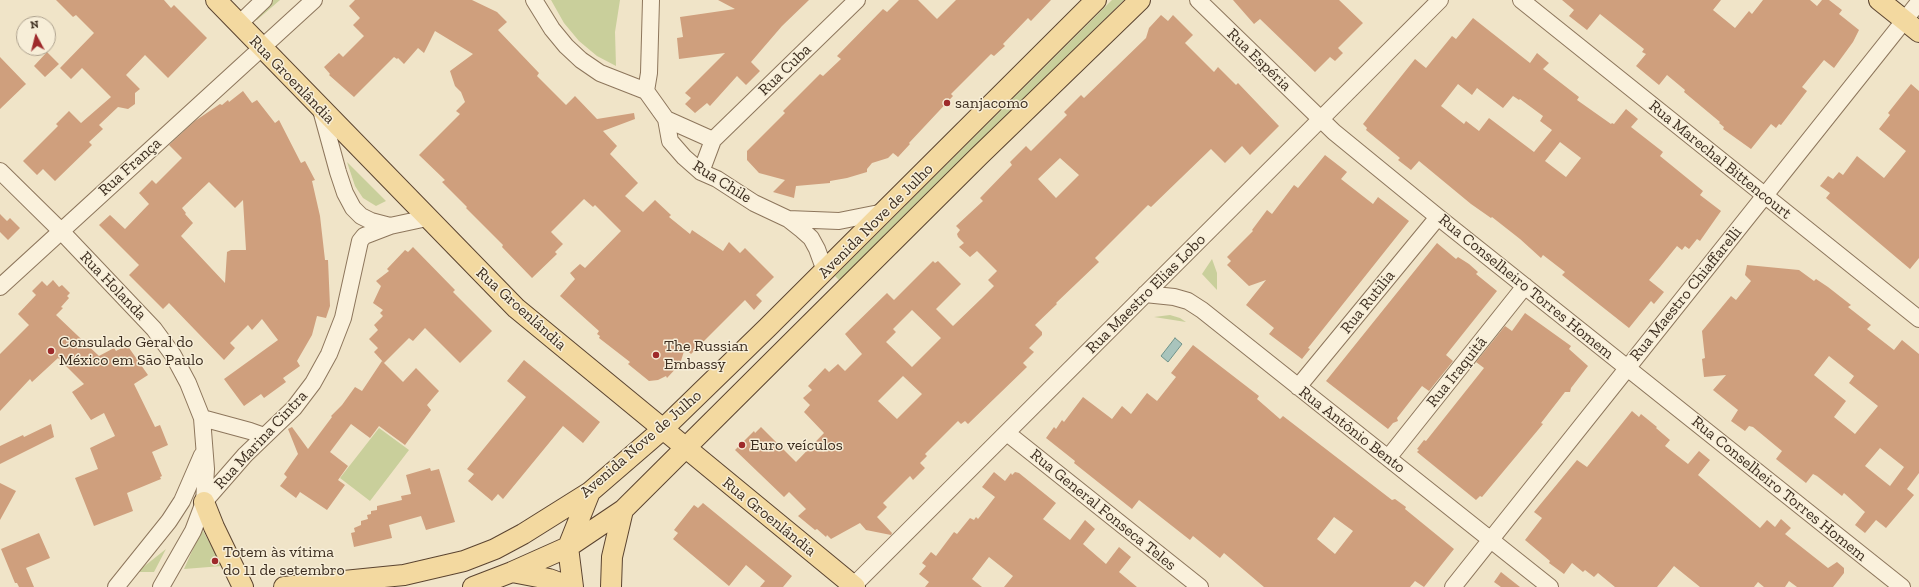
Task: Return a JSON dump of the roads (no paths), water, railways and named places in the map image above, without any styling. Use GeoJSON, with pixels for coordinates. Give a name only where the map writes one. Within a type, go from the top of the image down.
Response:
{"type":"FeatureCollection","features":[{"type":"Feature","properties":{"kind":"main road","name":"Rua Groenlândia"},"geometry":{"type":"LineString","coordinates":[[216,0],[321,110],[516,308],[853,587]]}},
{"type":"Feature","properties":{"kind":"main road","name":"Avenida Nove de Julho"},"geometry":{"type":"LineString","coordinates":[[284,587],[404,575],[464,561],[495,549],[523,534],[590,492],[663,429],[825,271],[1096,0]]}},
{"type":"Feature","properties":{"kind":"main road","name":"Avenida Nove de Julho"},"geometry":{"type":"LineString","coordinates":[[473,587],[512,572],[568,547],[623,510],[1140,0]]}},
{"type":"Feature","properties":{"kind":"main road"},"geometry":{"type":"LineString","coordinates":[[1879,0],[1912,26]]}},
{"type":"Feature","properties":{"kind":"main road"},"geometry":{"type":"LineString","coordinates":[[512,572],[540,576],[572,587],[568,547],[590,492]]}},
{"type":"Feature","properties":{"kind":"main road"},"geometry":{"type":"LineString","coordinates":[[204,502],[214,527],[243,587]]}},
{"type":"Feature","properties":{"kind":"main road"},"geometry":{"type":"LineString","coordinates":[[611,587],[612,557],[623,510]]}},
{"type":"Feature","properties":{"kind":"street"},"geometry":{"type":"LineString","coordinates":[[239,24],[264,0]]}},
{"type":"Feature","properties":{"kind":"street","name":"Rua França"},"geometry":{"type":"LineString","coordinates":[[0,287],[60,230],[314,0]]}},
{"type":"Feature","properties":{"kind":"street"},"geometry":{"type":"LineString","coordinates":[[534,0],[552,28],[566,46],[582,60],[600,73],[646,91],[649,74],[651,0]]}},
{"type":"Feature","properties":{"kind":"street","name":"Rua Cuba"},"geometry":{"type":"LineString","coordinates":[[701,172],[713,140],[858,0]]}},
{"type":"Feature","properties":{"kind":"street","name":"Rua Espéria"},"geometry":{"type":"LineString","coordinates":[[1198,0],[1320,120]]}},
{"type":"Feature","properties":{"kind":"street","name":"Rua Maestro Elias Lobo"},"geometry":{"type":"LineString","coordinates":[[853,587],[1440,0]]}},
{"type":"Feature","properties":{"kind":"street","name":"Rua Marechal Bittencourt"},"geometry":{"type":"LineString","coordinates":[[1521,0],[1724,162],[1764,197],[1919,320]]}},
{"type":"Feature","properties":{"kind":"street","name":"Rua Maestro Chiaffarelli"},"geometry":{"type":"LineString","coordinates":[[1453,587],[1764,197],[1912,26],[1919,2]]}},
{"type":"Feature","properties":{"kind":"street","name":"Rua Chile"},"geometry":{"type":"LineString","coordinates":[[646,91],[666,119],[670,141],[684,157],[701,172],[717,179],[754,203],[788,219],[811,238],[817,249],[825,271]]}},
{"type":"Feature","properties":{"kind":"street"},"geometry":{"type":"LineString","coordinates":[[321,110],[338,172],[345,193],[353,208],[361,216],[371,222],[390,226]]}},
{"type":"Feature","properties":{"kind":"street"},"geometry":{"type":"LineString","coordinates":[[666,119],[713,140]]}},
{"type":"Feature","properties":{"kind":"street","name":"Rua Conselheiro Torres Homem"},"geometry":{"type":"LineString","coordinates":[[1320,120],[1438,217],[1902,587]]}},
{"type":"Feature","properties":{"kind":"street","name":"Rua Holanda"},"geometry":{"type":"LineString","coordinates":[[0,171],[60,230],[154,329],[174,355],[188,383],[202,418],[205,448]]}},
{"type":"Feature","properties":{"kind":"street","name":"Rua Chile"},"geometry":{"type":"LineString","coordinates":[[788,219],[838,221],[884,212]]}},
{"type":"Feature","properties":{"kind":"street","name":"Rua Rutilia"},"geometry":{"type":"LineString","coordinates":[[1298,387],[1438,217]]}},
{"type":"Feature","properties":{"kind":"street","name":"Rua Marina Cintra"},"geometry":{"type":"LineString","coordinates":[[204,502],[264,436],[294,408],[313,383],[330,354],[343,318],[360,241],[364,236],[390,226],[427,218]]}},
{"type":"Feature","properties":{"kind":"street","name":"Rua Iraquitã"},"geometry":{"type":"LineString","coordinates":[[1388,458],[1525,286]]}},
{"type":"Feature","properties":{"kind":"street","name":"Rua Antônio Bento"},"geometry":{"type":"LineString","coordinates":[[1145,294],[1174,297],[1188,301],[1202,310],[1550,587]]}},
{"type":"Feature","properties":{"kind":"street"},"geometry":{"type":"LineString","coordinates":[[202,418],[264,436]]}},
{"type":"Feature","properties":{"kind":"street","name":"Rua General Fonseca Teles"},"geometry":{"type":"LineString","coordinates":[[1007,432],[1200,587]]}},
{"type":"Feature","properties":{"kind":"street","name":"Rua Marina Cintra"},"geometry":{"type":"LineString","coordinates":[[161,587],[193,531],[204,502],[206,485],[205,448]]}},
{"type":"Feature","properties":{"kind":"street","name":"Rua Marina Cintra"},"geometry":{"type":"LineString","coordinates":[[116,587],[173,516],[192,482],[205,448]]}},
{"type":"Feature","properties":{"kind":"water"},"geometry":{"type":"Polygon","coordinates":[[[1175,338],[1182,344],[1168,362],[1161,356],[1175,338]]]}},
{"type":"Feature","properties":{"kind":"place","name":"sanjacomo"},"geometry":{"type":"Point","coordinates":[947,103]}},
{"type":"Feature","properties":{"kind":"place","name":"Consulado Geral do México em São Paulo"},"geometry":{"type":"Point","coordinates":[51,351]}},
{"type":"Feature","properties":{"kind":"place","name":"The Russian Embassy"},"geometry":{"type":"Point","coordinates":[656,355]}},
{"type":"Feature","properties":{"kind":"place","name":"Euro veículos"},"geometry":{"type":"Point","coordinates":[742,445]}},
{"type":"Feature","properties":{"kind":"place","name":"Totem às vítima do 11 de setembro"},"geometry":{"type":"Point","coordinates":[215,561]}}]}
